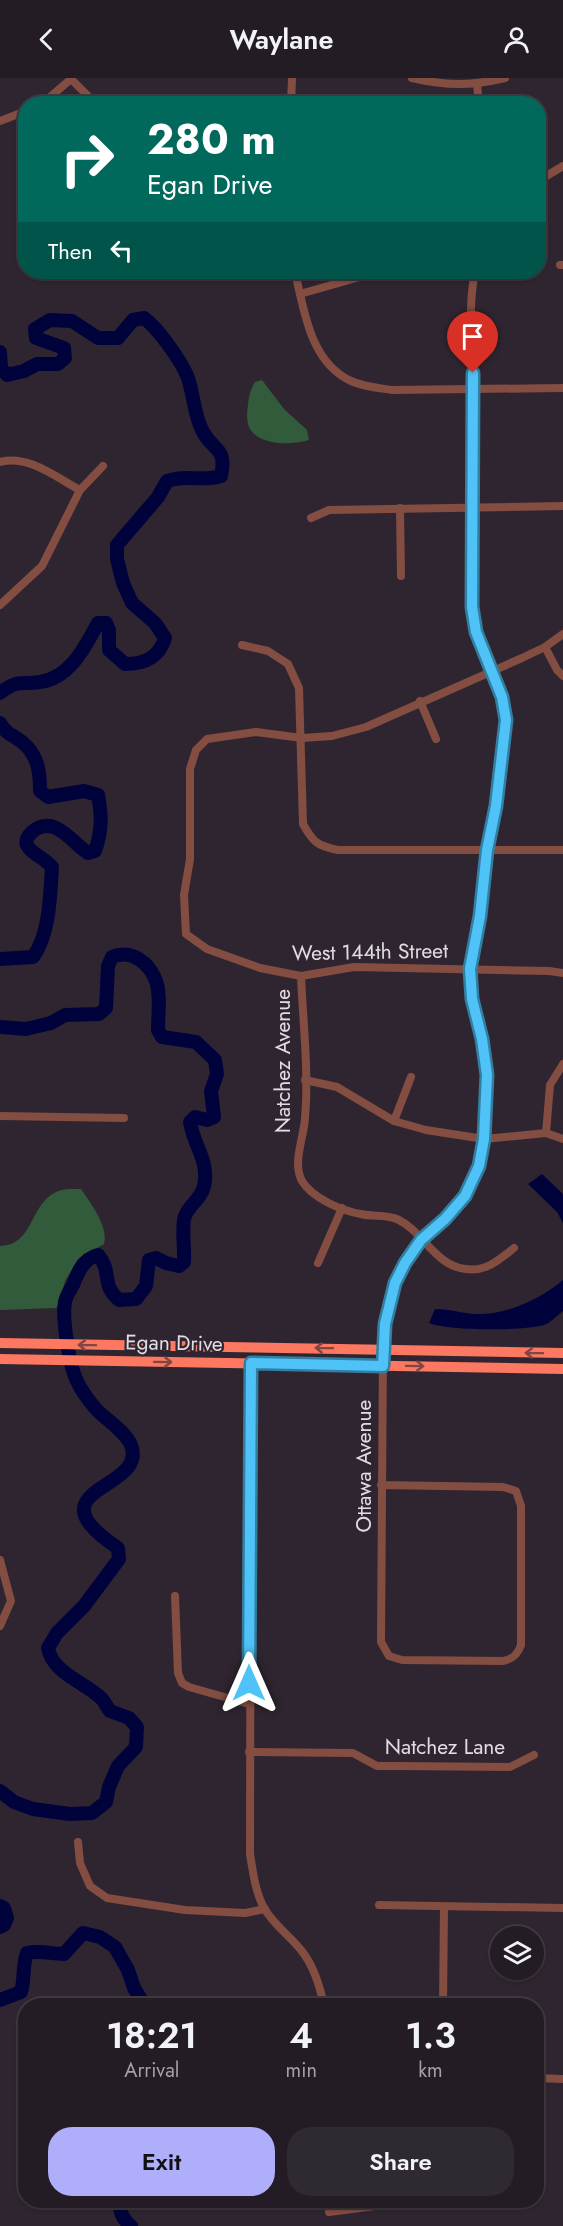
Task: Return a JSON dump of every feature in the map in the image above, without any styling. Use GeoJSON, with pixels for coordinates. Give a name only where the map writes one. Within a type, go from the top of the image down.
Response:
{"type":"FeatureCollection","features":[{"type":"Feature","properties":{"kind":"highway","name":"Egan Drive"},"geometry":{"type":"LineString","coordinates":[[0,1343],[563,1353]]}},
{"type":"Feature","properties":{"kind":"highway","name":"Egan Drive"},"geometry":{"type":"LineString","coordinates":[[0,1359],[563,1370]]}},
{"type":"Feature","properties":{"kind":"street"},"geometry":{"type":"LineString","coordinates":[[51,96],[71,78],[88,96]]}},
{"type":"Feature","properties":{"kind":"street"},"geometry":{"type":"LineString","coordinates":[[291,96],[292,78]]}},
{"type":"Feature","properties":{"kind":"street"},"geometry":{"type":"LineString","coordinates":[[412,78],[450,85],[477,84],[505,78]]}},
{"type":"Feature","properties":{"kind":"street"},"geometry":{"type":"LineString","coordinates":[[477,84],[478,96]]}},
{"type":"Feature","properties":{"kind":"street"},"geometry":{"type":"LineString","coordinates":[[0,121],[18,114]]}},
{"type":"Feature","properties":{"kind":"street"},"geometry":{"type":"LineString","coordinates":[[546,176],[563,166]]}},
{"type":"Feature","properties":{"kind":"street"},"geometry":{"type":"LineString","coordinates":[[297,279],[310,333],[322,355],[337,372],[351,381],[369,387],[392,390],[563,388]]}},
{"type":"Feature","properties":{"kind":"street"},"geometry":{"type":"LineString","coordinates":[[300,294],[352,279]]}},
{"type":"Feature","properties":{"kind":"street","name":"Ottawa Avenue"},"geometry":{"type":"LineString","coordinates":[[381,1485],[503,1487],[516,1491],[521,1506],[521,1645],[510,1660],[402,1660],[389,1656],[381,1642],[381,1485],[385,1324],[395,1283],[405,1263],[421,1240],[445,1219],[465,1196],[479,1166],[484,1139],[487,1075],[482,1039],[472,999],[470,969],[480,916],[487,850],[496,806],[506,720],[502,697],[476,632],[472,607],[474,506],[471,319],[474,279]]}},
{"type":"Feature","properties":{"kind":"street"},"geometry":{"type":"LineString","coordinates":[[0,462],[6,460],[34,465],[80,490]]}},
{"type":"Feature","properties":{"kind":"street"},"geometry":{"type":"LineString","coordinates":[[0,605],[42,566],[80,490],[103,466]]}},
{"type":"Feature","properties":{"kind":"street"},"geometry":{"type":"LineString","coordinates":[[311,518],[329,510],[563,506]]}},
{"type":"Feature","properties":{"kind":"street"},"geometry":{"type":"LineString","coordinates":[[400,508],[401,576]]}},
{"type":"Feature","properties":{"kind":"street"},"geometry":{"type":"LineString","coordinates":[[302,738],[332,736],[366,727],[544,647],[563,634]]}},
{"type":"Feature","properties":{"kind":"street"},"geometry":{"type":"LineString","coordinates":[[242,645],[268,651],[288,664],[299,688],[303,824],[311,839],[323,847],[338,850],[563,850]]}},
{"type":"Feature","properties":{"kind":"street"},"geometry":{"type":"LineString","coordinates":[[544,647],[563,676]]}},
{"type":"Feature","properties":{"kind":"street"},"geometry":{"type":"LineString","coordinates":[[420,701],[436,739]]}},
{"type":"Feature","properties":{"kind":"street","name":"West 144th Street"},"geometry":{"type":"LineString","coordinates":[[302,738],[256,732],[207,739],[196,750],[190,769],[190,859],[184,895],[186,934],[207,949],[260,968],[301,976],[354,967],[549,970],[563,973]]}},
{"type":"Feature","properties":{"kind":"street","name":"Natchez Avenue"},"geometry":{"type":"LineString","coordinates":[[301,976],[305,1080],[305,1119],[298,1160],[301,1180],[315,1195],[342,1208]]}},
{"type":"Feature","properties":{"kind":"street"},"geometry":{"type":"LineString","coordinates":[[546,1133],[550,1085],[563,1064]]}},
{"type":"Feature","properties":{"kind":"street"},"geometry":{"type":"LineString","coordinates":[[394,1120],[411,1077]]}},
{"type":"Feature","properties":{"kind":"street"},"geometry":{"type":"LineString","coordinates":[[305,1080],[337,1087],[394,1120],[446,1135],[484,1139],[546,1133],[563,1139]]}},
{"type":"Feature","properties":{"kind":"street"},"geometry":{"type":"LineString","coordinates":[[0,1116],[124,1118]]}},
{"type":"Feature","properties":{"kind":"street"},"geometry":{"type":"LineString","coordinates":[[318,1263],[342,1208],[358,1214],[393,1218],[413,1229],[421,1240],[449,1264],[469,1270],[489,1267],[514,1248]]}},
{"type":"Feature","properties":{"kind":"street"},"geometry":{"type":"LineString","coordinates":[[251,1363],[250,1854],[255,1886],[265,1909],[310,1963],[322,1998]]}},
{"type":"Feature","properties":{"kind":"street"},"geometry":{"type":"LineString","coordinates":[[0,1562],[11,1601],[0,1626]]}},
{"type":"Feature","properties":{"kind":"street"},"geometry":{"type":"LineString","coordinates":[[175,1596],[178,1673],[182,1683],[249,1704]]}},
{"type":"Feature","properties":{"kind":"street","name":"Natchez Lane"},"geometry":{"type":"LineString","coordinates":[[249,1752],[353,1753],[377,1766],[408,1767],[510,1767],[534,1755]]}},
{"type":"Feature","properties":{"kind":"street"},"geometry":{"type":"LineString","coordinates":[[78,1842],[80,1863],[90,1886],[107,1898],[185,1910],[245,1913],[265,1909]]}},
{"type":"Feature","properties":{"kind":"street"},"geometry":{"type":"LineString","coordinates":[[379,1905],[563,1908]]}},
{"type":"Feature","properties":{"kind":"street"},"geometry":{"type":"LineString","coordinates":[[443,1998],[444,1906]]}},
{"type":"Feature","properties":{"kind":"street"},"geometry":{"type":"LineString","coordinates":[[544,2078],[563,2079]]}},
{"type":"Feature","properties":{"kind":"street"},"geometry":{"type":"LineString","coordinates":[[329,2212],[360,2208]]}},
{"type":"Feature","properties":{"kind":"green space"},"geometry":{"type":"Polygon","coordinates":[[[262,380],[284,409],[307,430],[309,440],[277,443],[261,439],[250,429],[247,417],[250,393],[255,382],[262,380]]]}},
{"type":"Feature","properties":{"kind":"green space"},"geometry":{"type":"Polygon","coordinates":[[[81,1189],[94,1208],[104,1230],[104,1244],[78,1259],[65,1281],[59,1305],[56,1308],[0,1310],[0,1246],[11,1244],[26,1232],[47,1198],[58,1191],[81,1189]]]}},
{"type":"Feature","properties":{"kind":"shaded area"},"geometry":{"type":"Polygon","coordinates":[[[542,1174],[563,1194],[563,1223],[557,1212],[528,1184],[542,1174]]]}},
{"type":"Feature","properties":{"kind":"shaded area"},"geometry":{"type":"Polygon","coordinates":[[[563,1280],[563,1311],[544,1325],[486,1329],[452,1328],[429,1323],[435,1309],[476,1314],[514,1308],[545,1293],[563,1280]]]}},
{"type":"Feature","properties":{"kind":"waterway"},"geometry":{"type":"LineString","coordinates":[[0,352],[1,368],[7,375],[24,371],[37,364],[58,364],[65,358],[64,348],[36,338],[35,329],[50,320],[72,321],[98,338],[118,338],[133,320],[144,318],[162,337],[185,371],[200,426],[221,455],[222,460],[221,476],[167,481],[158,497],[117,545],[117,559],[123,583],[132,603],[155,623],[165,638],[155,655],[138,663],[125,664],[109,650],[109,630],[106,623],[98,623],[75,660],[60,674],[40,682],[15,684],[0,693]]}},
{"type":"Feature","properties":{"kind":"waterway"},"geometry":{"type":"LineString","coordinates":[[0,723],[7,732],[32,752],[39,770],[40,791],[48,797],[84,791],[98,795],[101,817],[95,851],[88,853],[55,828],[40,827],[29,836],[27,839],[29,848],[52,867],[46,926],[33,957],[0,959]]}},
{"type":"Feature","properties":{"kind":"waterway"},"geometry":{"type":"LineString","coordinates":[[0,1027],[26,1029],[51,1023],[65,1015],[99,1014],[106,1008],[108,966],[112,957],[132,956],[149,968],[156,981],[159,999],[158,1030],[162,1037],[196,1042],[215,1060],[217,1074],[211,1091],[214,1117],[207,1120],[195,1117],[190,1122],[204,1165],[205,1180],[200,1196],[187,1211],[184,1220],[184,1262],[179,1266],[156,1258],[149,1260],[146,1286],[136,1299],[119,1300],[110,1289],[105,1267],[98,1255],[88,1260],[82,1267],[65,1302],[64,1319],[76,1379],[96,1409],[128,1440],[131,1445],[132,1460],[124,1472],[87,1501],[84,1513],[93,1528],[118,1548],[119,1559],[84,1606],[57,1633],[48,1648],[56,1665],[95,1693],[110,1711],[129,1718],[137,1727],[136,1747],[118,1766],[109,1787],[106,1802],[92,1813],[70,1814],[33,1809],[14,1802],[0,1791]]}},
{"type":"Feature","properties":{"kind":"waterway"},"geometry":{"type":"LineString","coordinates":[[0,1906],[4,1908],[7,1918],[4,1925],[0,1927]]}},
{"type":"Feature","properties":{"kind":"waterway"},"geometry":{"type":"LineString","coordinates":[[0,2000],[21,1992],[27,1953],[64,1954],[83,1933],[100,1937],[115,1947],[140,1998]]}},
{"type":"Feature","properties":{"kind":"waterway"},"geometry":{"type":"LineString","coordinates":[[120,2208],[122,2215],[131,2226]]}},
{"type":"Feature","properties":{"kind":"route"},"geometry":{"type":"LineString","coordinates":[[249,1683],[251,1363],[383,1366],[385,1324],[395,1283],[421,1240],[445,1219],[465,1196],[479,1166],[484,1139],[487,1075],[482,1039],[472,999],[470,969],[480,916],[487,850],[496,806],[506,720],[502,697],[476,632],[472,607],[473,373]]}}]}
